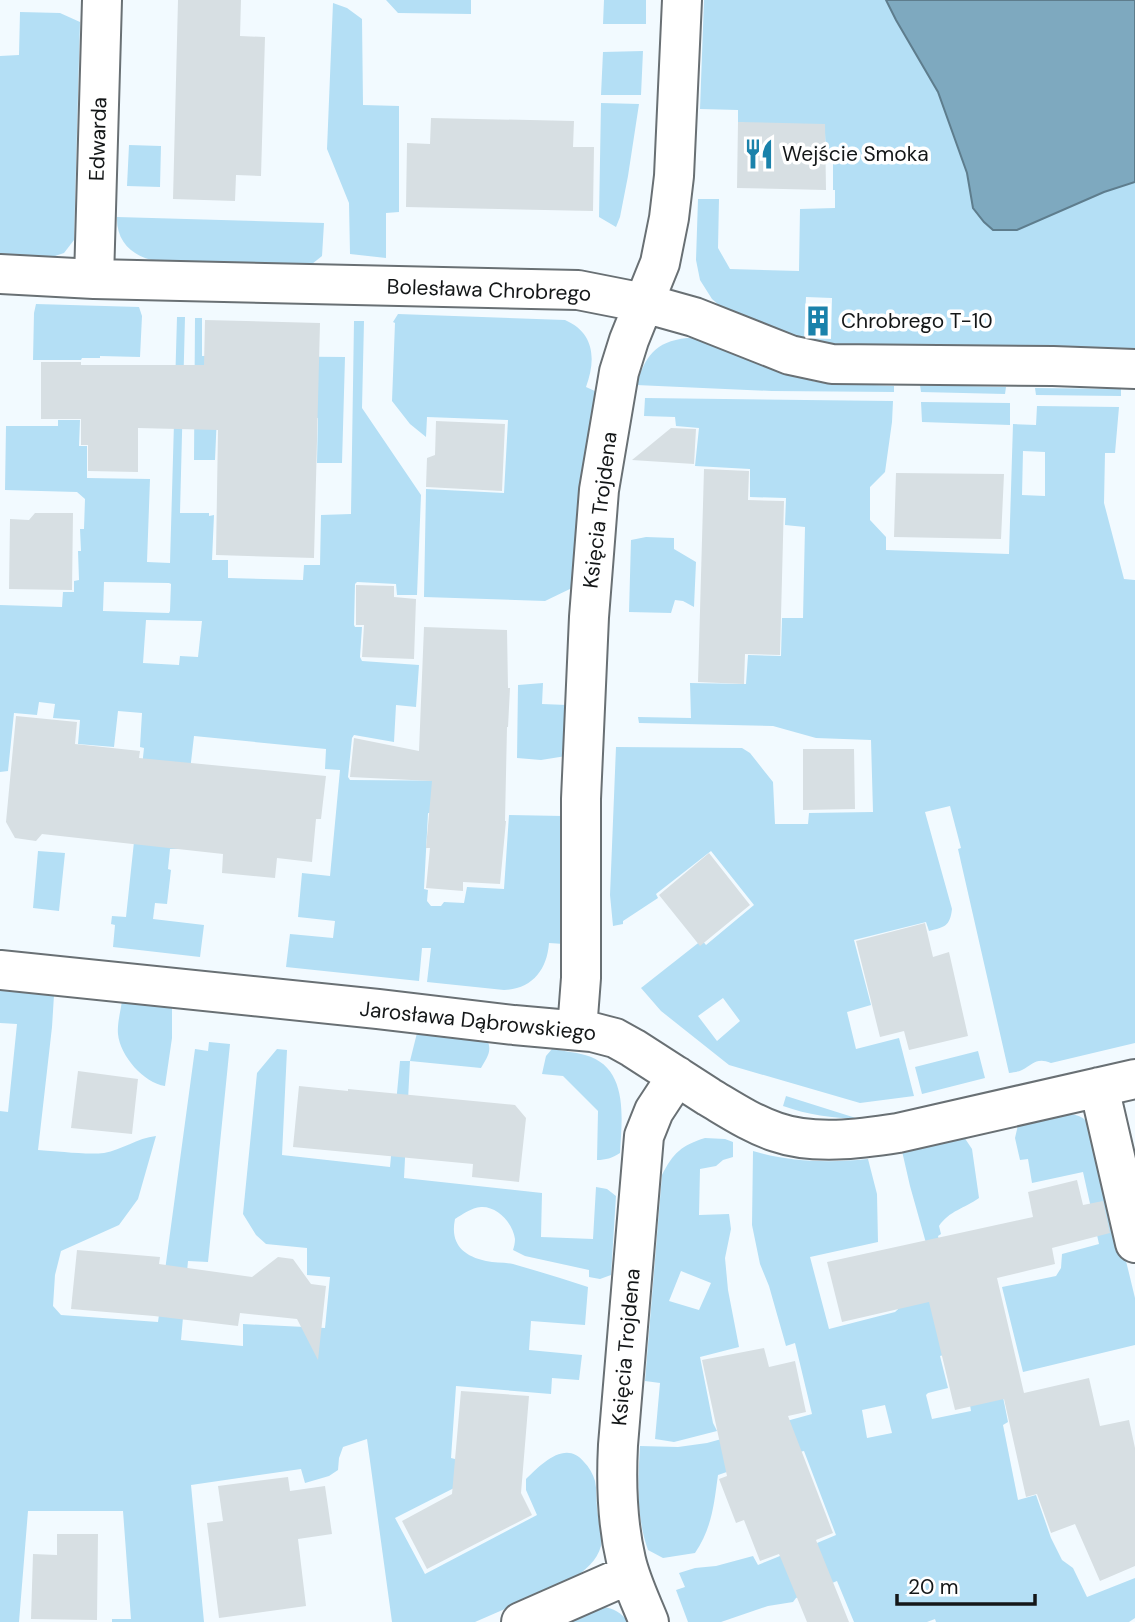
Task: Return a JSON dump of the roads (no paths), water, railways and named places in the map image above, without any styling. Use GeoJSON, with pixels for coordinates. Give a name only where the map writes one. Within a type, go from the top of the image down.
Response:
{"type":"FeatureCollection","features":[{"type":"Feature","properties":{"kind":"street","name":"Edwarda"},"geometry":{"type":"LineString","coordinates":[[94,279],[102,0]]}},
{"type":"Feature","properties":{"kind":"street","name":"Księcia Trojdena"},"geometry":{"type":"LineString","coordinates":[[577,1030],[581,978],[581,799],[589,617],[599,490],[619,372],[660,264],[669,218],[674,176],[682,0]]}},
{"type":"Feature","properties":{"kind":"street","name":"Bolesława Chrobrego"},"geometry":{"type":"LineString","coordinates":[[0,274],[94,279],[578,290],[694,317],[790,355],[832,364],[1135,369]]}},
{"type":"Feature","properties":{"kind":"street","name":"Jarosława Dąbrowskiego"},"geometry":{"type":"LineString","coordinates":[[0,970],[599,1033],[615,1038],[742,1117],[775,1132],[807,1138],[866,1138],[898,1133],[1117,1083]]}},
{"type":"Feature","properties":{"kind":"street","name":"Księcia Trojdena"},"geometry":{"type":"LineString","coordinates":[[649,1622],[630,1574],[620,1526],[617,1467],[646,1130],[654,1111],[677,1076]]}},
{"type":"Feature","properties":{"kind":"street"},"geometry":{"type":"LineString","coordinates":[[1117,1083],[1135,1244]]}},
{"type":"Feature","properties":{"kind":"street"},"geometry":{"type":"LineString","coordinates":[[521,1622],[630,1574]]}},
{"type":"Feature","properties":{"kind":"place","name":"Wejście Smoka"},"geometry":{"type":"Point","coordinates":[759,154]}},
{"type":"Feature","properties":{"kind":"place","name":"Chrobrego T-10"},"geometry":{"type":"Point","coordinates":[818,321]}}]}
